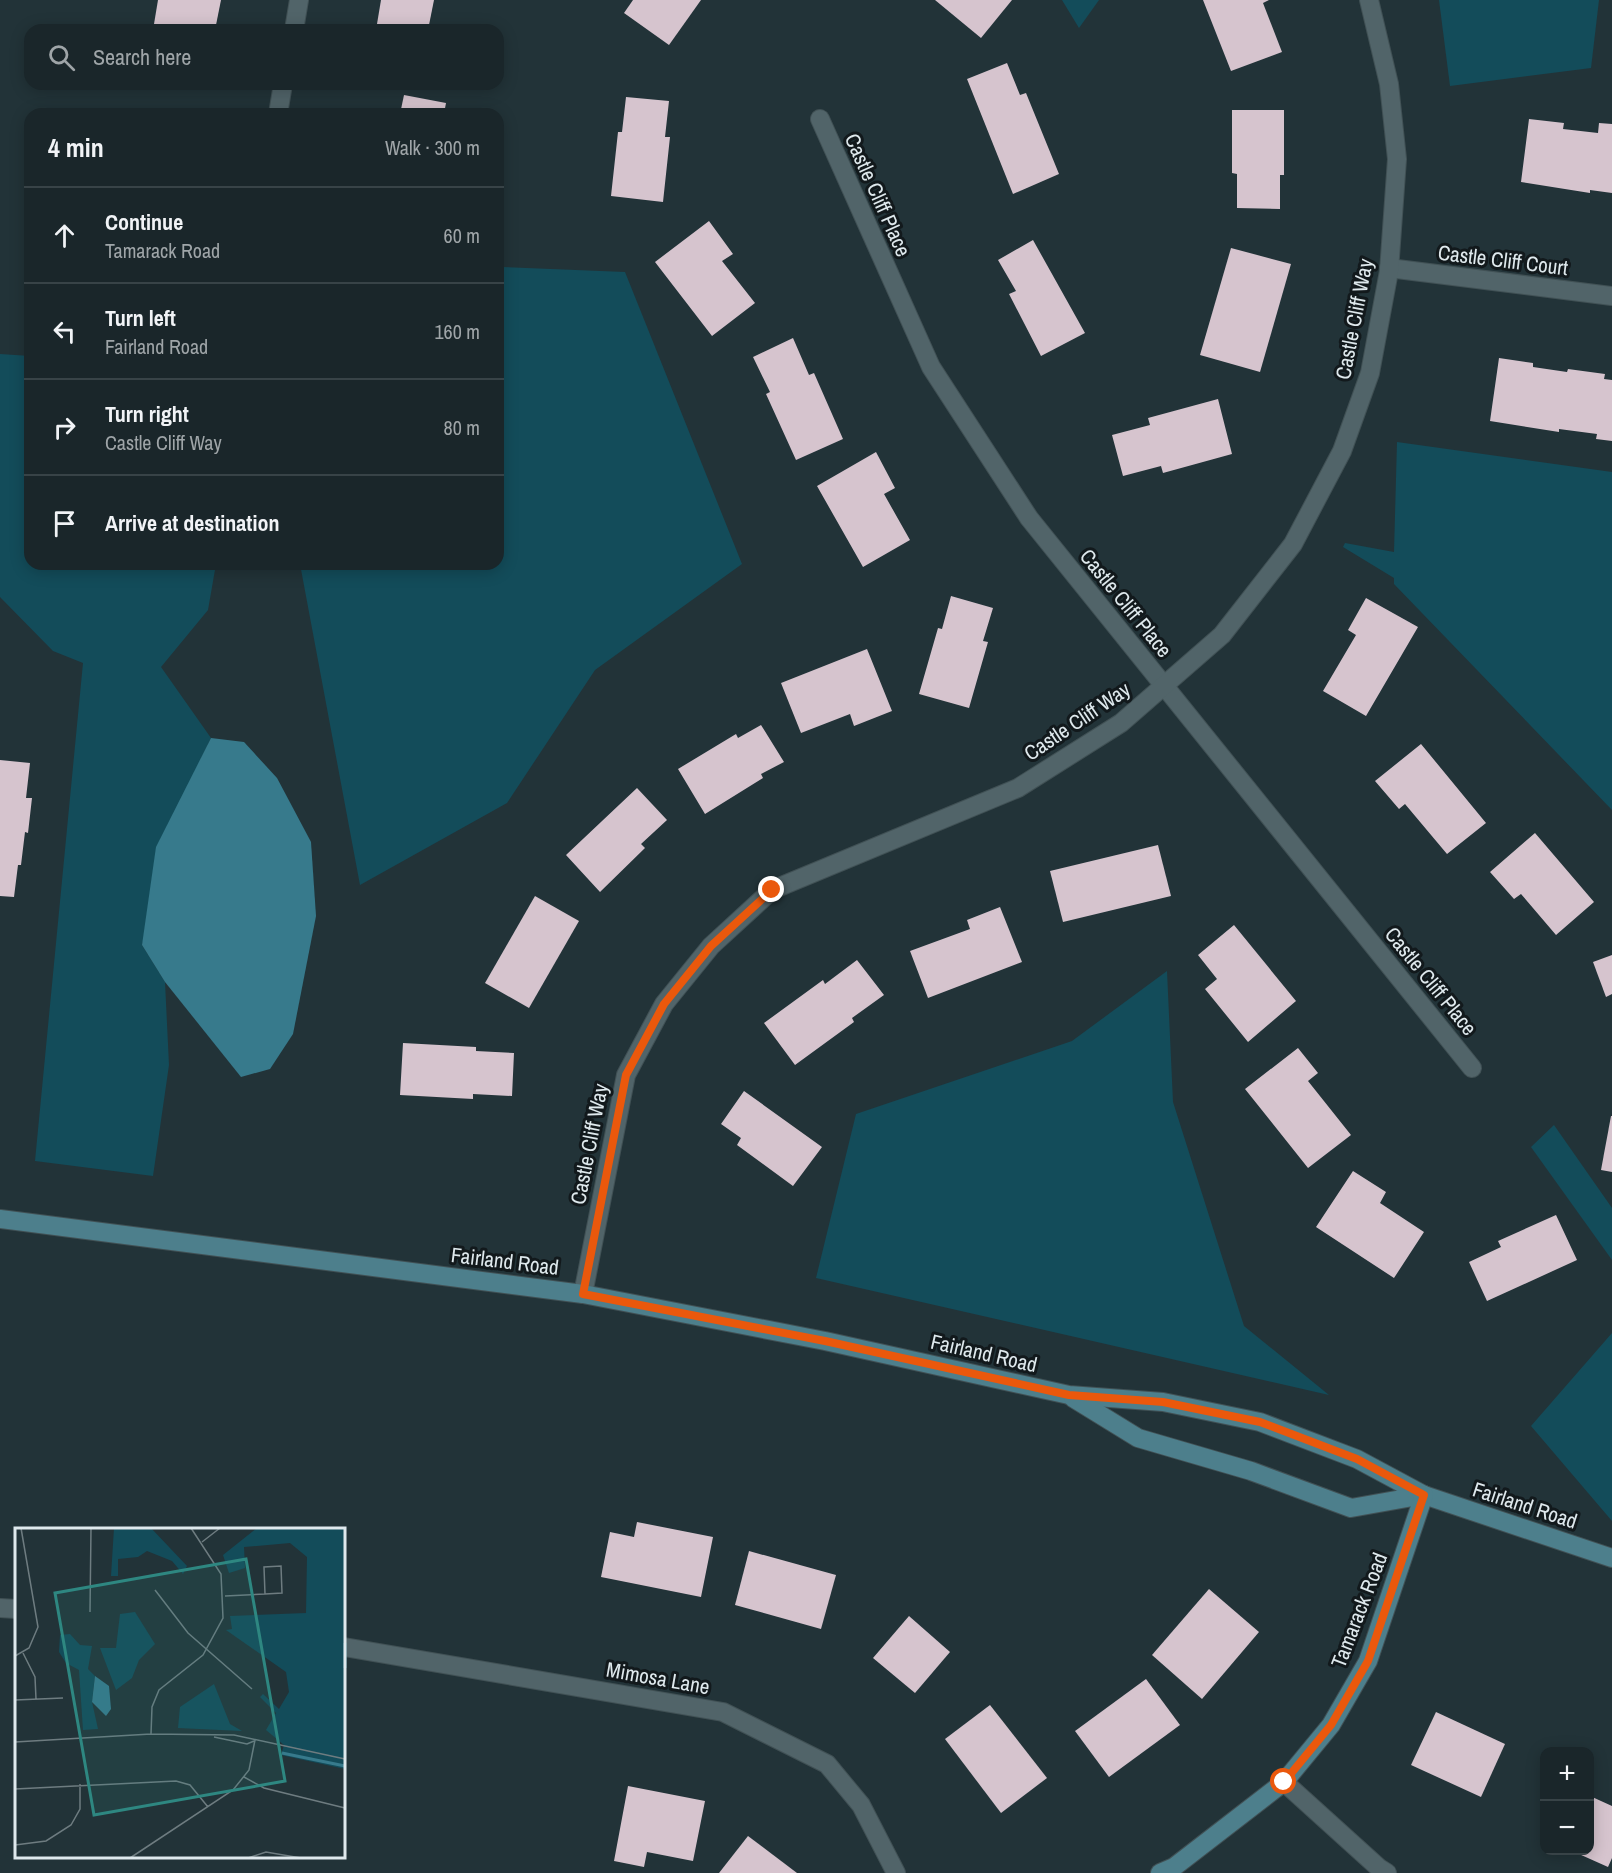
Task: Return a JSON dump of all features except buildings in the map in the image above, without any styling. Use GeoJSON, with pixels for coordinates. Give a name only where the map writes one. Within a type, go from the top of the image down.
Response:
{"type":"FeatureCollection","features":[{"type":"Feature","properties":{"kind":"main road","name":"Fairland Road"},"geometry":{"type":"LineString","coordinates":[[0,1219],[583,1294],[825,1341],[1069,1395],[1163,1402],[1260,1422],[1357,1459],[1424,1495],[1612,1558]]}},
{"type":"Feature","properties":{"kind":"main road","name":"Fairland Road"},"geometry":{"type":"LineString","coordinates":[[1069,1395],[1138,1438],[1251,1471],[1351,1508],[1424,1495]]}},
{"type":"Feature","properties":{"kind":"main road","name":"Tamarack Road"},"geometry":{"type":"LineString","coordinates":[[1160,1873],[1174,1867],[1284,1782],[1331,1725],[1368,1661],[1424,1495]]}},
{"type":"Feature","properties":{"kind":"street"},"geometry":{"type":"LineString","coordinates":[[295,24],[299,0]]}},
{"type":"Feature","properties":{"kind":"street","name":"Castle Cliff Way"},"geometry":{"type":"LineString","coordinates":[[583,1294],[626,1075],[664,1004],[711,946],[772,890],[1018,788],[1121,723],[1222,635],[1293,544],[1342,451],[1370,374],[1389,268],[1397,159],[1389,84],[1369,0]]}},
{"type":"Feature","properties":{"kind":"street"},"geometry":{"type":"LineString","coordinates":[[279,108],[283,90]]}},
{"type":"Feature","properties":{"kind":"street","name":"Castle Cliff Place"},"geometry":{"type":"LineString","coordinates":[[820,119],[931,367],[1029,518],[1472,1068]]}},
{"type":"Feature","properties":{"kind":"street","name":"Castle Cliff Court"},"geometry":{"type":"LineString","coordinates":[[1389,268],[1612,296]]}},
{"type":"Feature","properties":{"kind":"street"},"geometry":{"type":"LineString","coordinates":[[0,1608],[15,1609]]}},
{"type":"Feature","properties":{"kind":"street","name":"Mimosa Lane"},"geometry":{"type":"LineString","coordinates":[[345,1647],[723,1712],[828,1764],[861,1805],[896,1873]]}},
{"type":"Feature","properties":{"kind":"street"},"geometry":{"type":"LineString","coordinates":[[1284,1782],[1387,1873]]}},
{"type":"Feature","properties":{"kind":"shaded area"},"geometry":{"type":"Polygon","coordinates":[[[1062,0],[1099,0],[1079,28],[1062,0]]]}},
{"type":"Feature","properties":{"kind":"shaded area"},"geometry":{"type":"Polygon","coordinates":[[[1439,0],[1599,0],[1591,68],[1450,86],[1439,0]]]}},
{"type":"Feature","properties":{"kind":"shaded area"},"geometry":{"type":"Polygon","coordinates":[[[504,267],[625,272],[742,564],[595,670],[507,803],[360,885],[301,570],[504,570],[504,267]]]}},
{"type":"Feature","properties":{"kind":"shaded area"},"geometry":{"type":"Polygon","coordinates":[[[0,354],[24,356],[24,570],[215,570],[208,610],[161,667],[211,738],[186,790],[142,945],[165,982],[169,1065],[153,1176],[35,1161],[83,663],[53,651],[0,597],[0,354]]]}},
{"type":"Feature","properties":{"kind":"shaded area"},"geometry":{"type":"Polygon","coordinates":[[[1397,442],[1612,472],[1612,810],[1394,584],[1394,578],[1343,547],[1345,543],[1394,552],[1397,442]]]}},
{"type":"Feature","properties":{"kind":"shaded area"},"geometry":{"type":"Polygon","coordinates":[[[211,738],[244,742],[277,778],[311,842],[316,916],[293,1034],[270,1069],[241,1077],[165,982],[142,945],[156,847],[211,738]]]}},
{"type":"Feature","properties":{"kind":"shaded area"},"geometry":{"type":"Polygon","coordinates":[[[1167,971],[1173,1102],[1244,1326],[1329,1395],[816,1278],[856,1114],[1072,1041],[1167,971]]]}},
{"type":"Feature","properties":{"kind":"shaded area"},"geometry":{"type":"Polygon","coordinates":[[[1554,1125],[1612,1208],[1612,1260],[1531,1147],[1554,1125]]]}},
{"type":"Feature","properties":{"kind":"shaded area"},"geometry":{"type":"Polygon","coordinates":[[[1612,1333],[1612,1521],[1531,1426],[1612,1333]]]}},
{"type":"Feature","properties":{"kind":"route"},"geometry":{"type":"LineString","coordinates":[[772,890],[711,946],[664,1004],[626,1075],[583,1294],[825,1341],[1069,1395],[1163,1402],[1260,1422],[1357,1459],[1424,1495],[1368,1661],[1331,1725],[1284,1782]]}}]}
